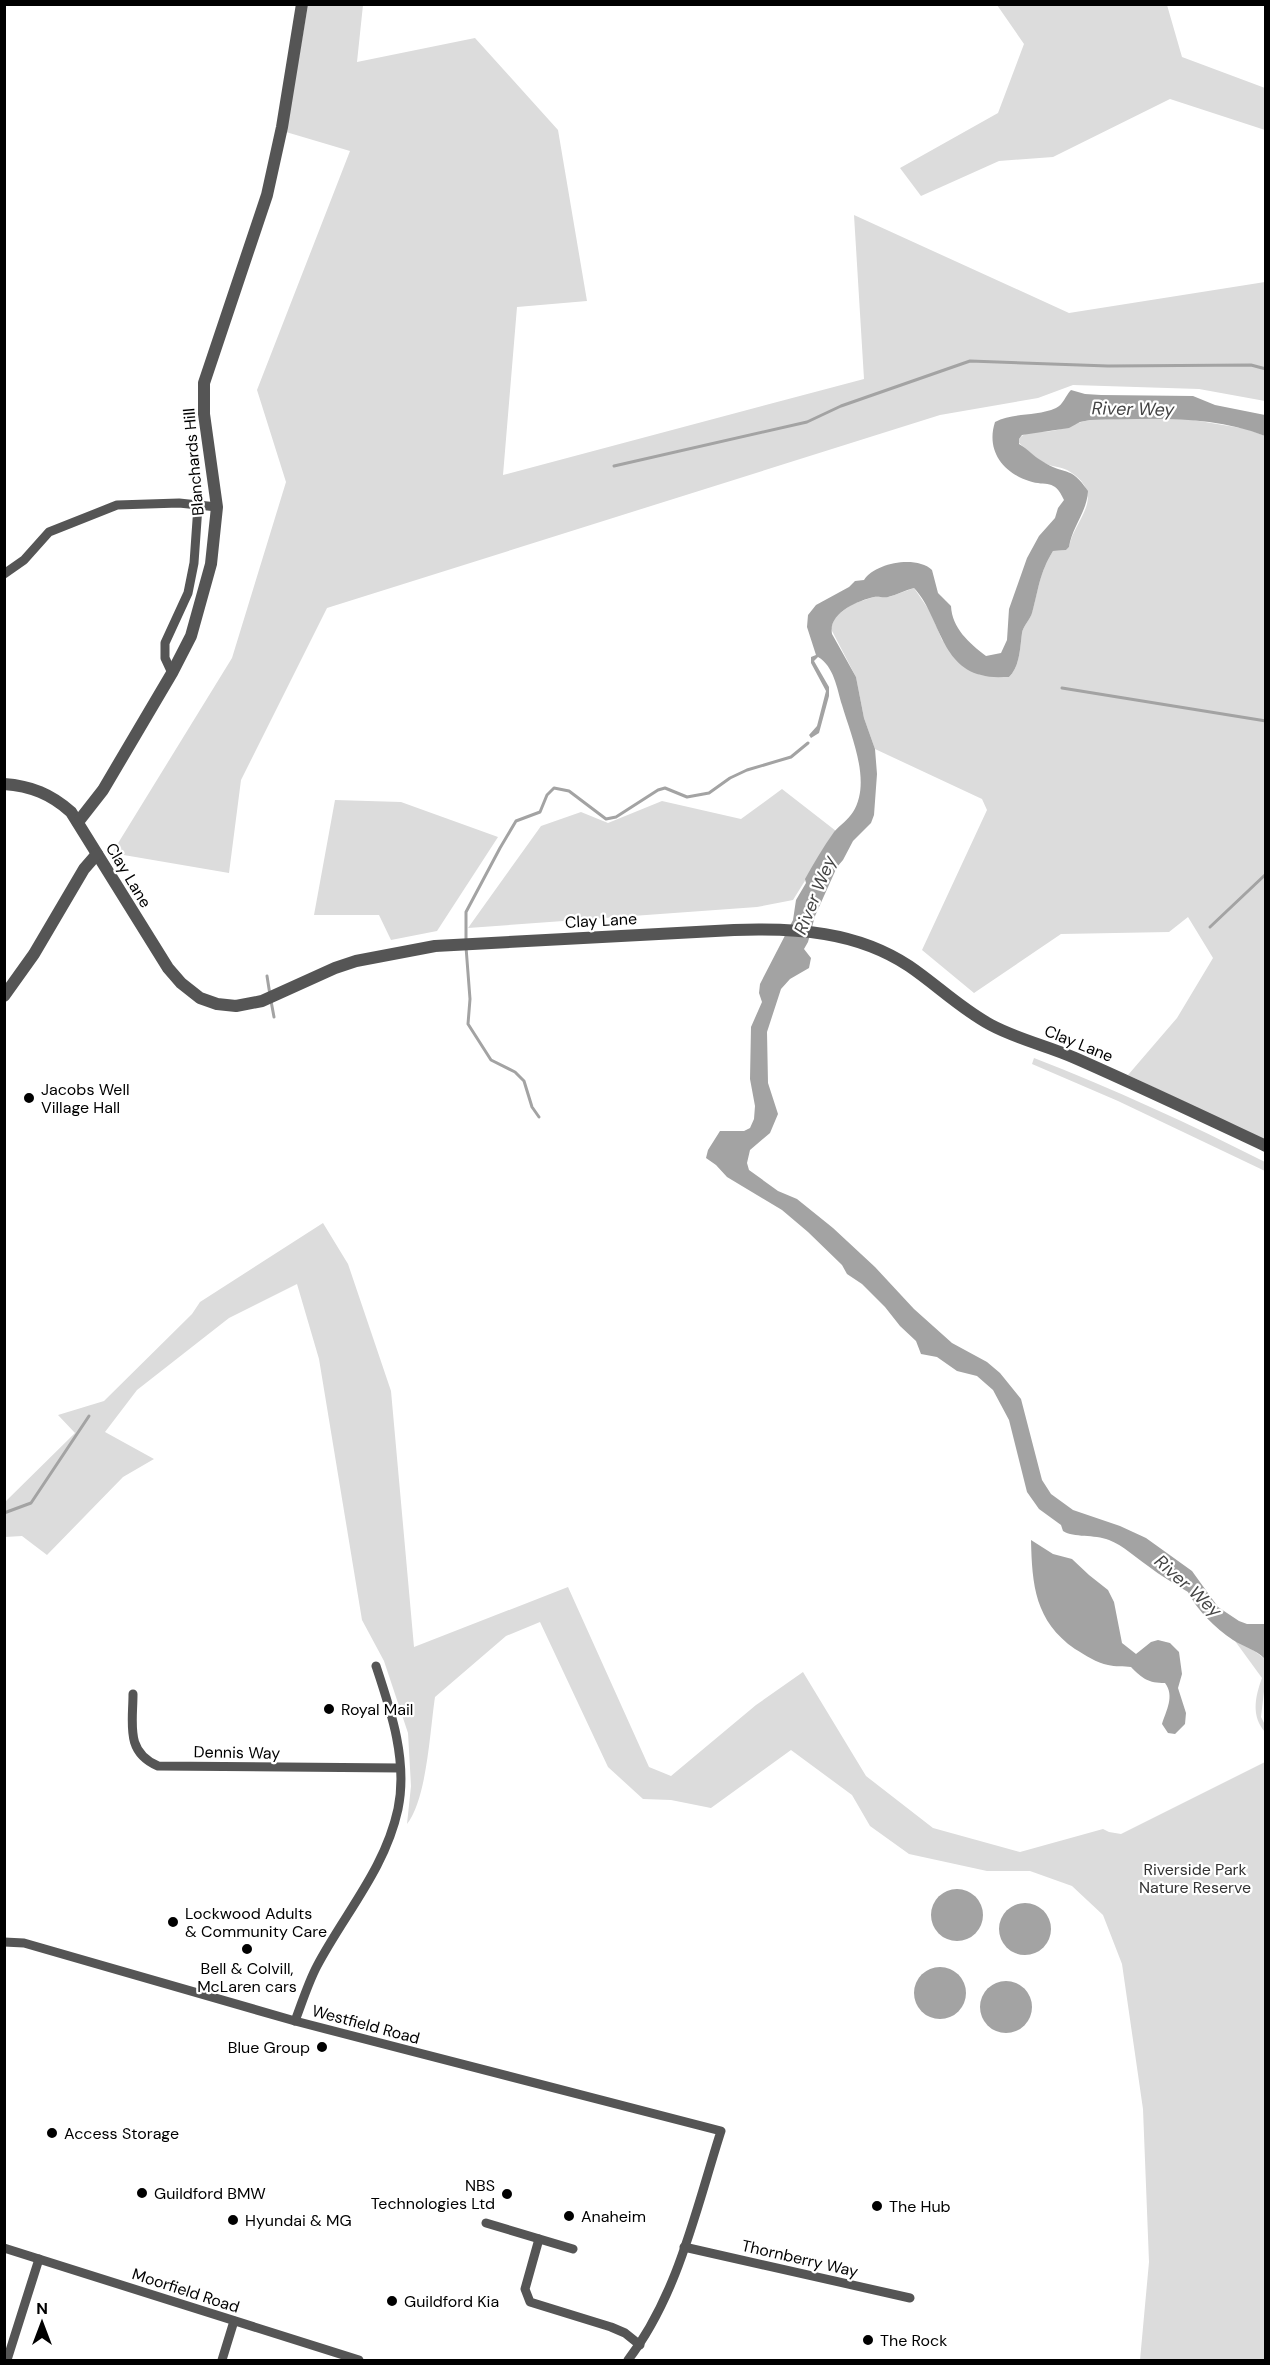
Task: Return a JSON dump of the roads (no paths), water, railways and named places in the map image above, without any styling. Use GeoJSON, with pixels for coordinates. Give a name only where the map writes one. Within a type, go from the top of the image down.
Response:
{"type":"FeatureCollection","features":[{"type":"Feature","properties":{"kind":"street","name":"Blanchards Hill"},"geometry":{"type":"LineString","coordinates":[[78,822],[96,801],[172,673],[191,636],[211,564],[217,507],[204,414],[204,383],[267,195],[282,126],[302,4]]}},
{"type":"Feature","properties":{"kind":"street"},"geometry":{"type":"LineString","coordinates":[[4,574],[24,560],[49,532],[117,505],[179,503],[217,507]]}},
{"type":"Feature","properties":{"kind":"street"},"geometry":{"type":"LineString","coordinates":[[172,673],[165,658],[165,644],[188,593],[195,563],[198,506]]}},
{"type":"Feature","properties":{"kind":"street","name":"Clay Lane"},"geometry":{"type":"LineString","coordinates":[[4,784],[28,787],[50,795],[70,812],[168,968],[194,994],[218,1004],[250,1005],[356,962],[460,943],[734,930],[816,932],[857,940],[879,950],[908,965],[967,1010],[992,1025],[1115,1075],[1266,1146]]}},
{"type":"Feature","properties":{"kind":"street"},"geometry":{"type":"LineString","coordinates":[[4,996],[34,954],[84,869],[97,854]]}},
{"type":"Feature","properties":{"kind":"street"},"geometry":{"type":"LineString","coordinates":[[295,2021],[316,1967],[372,1877],[387,1846],[398,1807],[400,1768],[394,1720],[376,1666]]}},
{"type":"Feature","properties":{"kind":"street","name":"Dennis Way"},"geometry":{"type":"LineString","coordinates":[[133,1694],[133,1741],[146,1761],[158,1766],[400,1768]]}},
{"type":"Feature","properties":{"kind":"street","name":"Westfield Road"},"geometry":{"type":"LineString","coordinates":[[4,1942],[24,1943],[295,2021],[721,2131],[684,2247]]}},
{"type":"Feature","properties":{"kind":"street"},"geometry":{"type":"LineString","coordinates":[[486,2223],[573,2249]]}},
{"type":"Feature","properties":{"kind":"street"},"geometry":{"type":"LineString","coordinates":[[539,2239],[525,2289],[530,2302],[611,2327],[625,2333],[640,2345]]}},
{"type":"Feature","properties":{"kind":"street"},"geometry":{"type":"LineString","coordinates":[[628,2361],[658,2314],[684,2247]]}},
{"type":"Feature","properties":{"kind":"street","name":"Thornberry Way"},"geometry":{"type":"LineString","coordinates":[[684,2247],[910,2298]]}},
{"type":"Feature","properties":{"kind":"street","name":"Moorfield Road"},"geometry":{"type":"LineString","coordinates":[[4,2248],[359,2361]]}},
{"type":"Feature","properties":{"kind":"street"},"geometry":{"type":"LineString","coordinates":[[7,2361],[39,2259]]}},
{"type":"Feature","properties":{"kind":"street"},"geometry":{"type":"LineString","coordinates":[[222,2361],[234,2321]]}},
{"type":"Feature","properties":{"kind":"water","name":"River Wey"},"geometry":{"type":"Polygon","coordinates":[[[1071,390],[1101,395],[1193,396],[1215,405],[1265,415],[1265,436],[1222,424],[1179,419],[1090,420],[1069,428],[1022,435],[1019,444],[1039,459],[1076,477],[1088,491],[1085,506],[1069,547],[1066,550],[1053,551],[1045,567],[1032,613],[1023,630],[1017,662],[1009,677],[981,675],[967,669],[957,661],[948,650],[929,611],[914,588],[888,597],[874,597],[852,605],[834,620],[832,634],[856,677],[864,718],[875,749],[877,774],[874,815],[871,823],[853,841],[837,867],[815,916],[804,949],[811,958],[809,968],[790,979],[781,989],[767,1032],[768,1083],[778,1114],[770,1133],[750,1150],[747,1163],[749,1170],[778,1191],[797,1199],[833,1228],[875,1267],[914,1309],[952,1343],[987,1362],[1000,1373],[1021,1399],[1042,1480],[1051,1494],[1073,1510],[1120,1526],[1146,1538],[1192,1571],[1218,1607],[1247,1624],[1265,1624],[1265,1659],[1220,1630],[1201,1612],[1188,1592],[1120,1545],[1103,1538],[1073,1535],[1063,1531],[1061,1525],[1039,1509],[1027,1492],[1009,1420],[993,1390],[977,1376],[957,1371],[937,1357],[921,1354],[916,1341],[885,1307],[862,1284],[847,1274],[842,1265],[808,1232],[782,1210],[727,1177],[706,1158],[708,1150],[720,1131],[744,1131],[750,1128],[754,1119],[755,1106],[750,1079],[751,1027],[762,1002],[759,993],[760,984],[793,920],[796,900],[806,883],[805,879],[836,829],[853,812],[861,787],[858,759],[834,678],[828,666],[818,657],[814,661],[829,687],[829,696],[819,733],[811,738],[809,735],[817,726],[826,691],[811,663],[811,657],[816,655],[807,627],[808,615],[816,605],[849,587],[855,581],[864,580],[877,569],[896,563],[916,563],[932,570],[938,593],[951,606],[954,621],[968,640],[986,656],[1001,653],[1007,640],[1009,609],[1027,558],[1039,536],[1055,518],[1064,500],[1057,489],[1050,484],[1029,481],[1004,466],[998,459],[993,442],[995,422],[1056,408],[1061,405],[1071,390]]]}},
{"type":"Feature","properties":{"kind":"water"},"geometry":{"type":"Polygon","coordinates":[[[1031,1540],[1053,1554],[1072,1559],[1108,1590],[1114,1602],[1122,1643],[1136,1654],[1151,1642],[1158,1640],[1170,1643],[1179,1652],[1182,1674],[1178,1688],[1186,1713],[1185,1724],[1175,1734],[1168,1733],[1162,1724],[1170,1698],[1165,1683],[1146,1680],[1131,1667],[1111,1666],[1095,1661],[1075,1649],[1051,1626],[1038,1601],[1031,1540]]]}},
{"type":"Feature","properties":{"kind":"water"},"geometry":{"type":"Polygon","coordinates":[[[957,1889],[967,1891],[975,1897],[981,1905],[983,1915],[981,1925],[975,1933],[967,1939],[957,1941],[947,1939],[939,1933],[933,1925],[931,1915],[933,1905],[939,1897],[947,1891],[957,1889]]]}},
{"type":"Feature","properties":{"kind":"water"},"geometry":{"type":"Polygon","coordinates":[[[1025,1903],[1035,1905],[1043,1911],[1049,1919],[1051,1929],[1049,1939],[1043,1947],[1035,1953],[1025,1955],[1015,1953],[1007,1947],[1001,1939],[999,1929],[1001,1919],[1007,1911],[1015,1905],[1025,1903]]]}},
{"type":"Feature","properties":{"kind":"water"},"geometry":{"type":"Polygon","coordinates":[[[940,1967],[950,1969],[958,1975],[964,1983],[966,1993],[964,2003],[958,2011],[950,2017],[940,2019],[930,2017],[922,2011],[916,2003],[914,1993],[916,1983],[922,1975],[930,1969],[940,1967]]]}},
{"type":"Feature","properties":{"kind":"water"},"geometry":{"type":"Polygon","coordinates":[[[1006,1981],[1016,1983],[1024,1989],[1030,1997],[1032,2007],[1030,2017],[1024,2025],[1016,2031],[1006,2033],[996,2031],[988,2025],[982,2017],[980,2007],[982,1997],[988,1989],[996,1983],[1006,1981]]]}},
{"type":"Feature","properties":{"kind":"waterway"},"geometry":{"type":"LineString","coordinates":[[614,466],[807,422],[841,406],[970,361],[1108,366],[1251,365],[1266,369]]}},
{"type":"Feature","properties":{"kind":"waterway"},"geometry":{"type":"LineString","coordinates":[[1062,688],[1266,721]]}},
{"type":"Feature","properties":{"kind":"waterway"},"geometry":{"type":"LineString","coordinates":[[466,940],[466,912],[500,848],[516,821],[540,812],[547,795],[554,788],[569,791],[606,819],[616,817],[658,790],[665,788],[687,797],[709,793],[730,778],[747,770],[791,757],[808,743]]}},
{"type":"Feature","properties":{"kind":"waterway"},"geometry":{"type":"LineString","coordinates":[[1210,927],[1266,874]]}},
{"type":"Feature","properties":{"kind":"waterway"},"geometry":{"type":"LineString","coordinates":[[466,947],[470,999],[468,1024],[491,1060],[515,1072],[524,1081],[532,1107],[539,1117]]}},
{"type":"Feature","properties":{"kind":"waterway"},"geometry":{"type":"LineString","coordinates":[[267,976],[270,995]]}},
{"type":"Feature","properties":{"kind":"waterway"},"geometry":{"type":"LineString","coordinates":[[271,1001],[274,1017]]}},
{"type":"Feature","properties":{"kind":"waterway"},"geometry":{"type":"LineString","coordinates":[[4,1513],[31,1503],[89,1416]]}},
{"type":"Feature","properties":{"kind":"place","name":"Jacobs Well Village Hall"},"geometry":{"type":"Point","coordinates":[29,1098]}},
{"type":"Feature","properties":{"kind":"place","name":"Royal Mail"},"geometry":{"type":"Point","coordinates":[329,1709]}},
{"type":"Feature","properties":{"kind":"place","name":"Lockwood Adults & Community Care"},"geometry":{"type":"Point","coordinates":[173,1922]}},
{"type":"Feature","properties":{"kind":"place","name":"Bell & Colvill, McLaren cars"},"geometry":{"type":"Point","coordinates":[247,1949]}},
{"type":"Feature","properties":{"kind":"place","name":"Blue Group"},"geometry":{"type":"Point","coordinates":[322,2047]}},
{"type":"Feature","properties":{"kind":"place","name":"Access Storage"},"geometry":{"type":"Point","coordinates":[52,2133]}},
{"type":"Feature","properties":{"kind":"place","name":"Guildford BMW"},"geometry":{"type":"Point","coordinates":[142,2193]}},
{"type":"Feature","properties":{"kind":"place","name":"NBS Technologies Ltd"},"geometry":{"type":"Point","coordinates":[507,2194]}},
{"type":"Feature","properties":{"kind":"place","name":"The Hub"},"geometry":{"type":"Point","coordinates":[877,2206]}},
{"type":"Feature","properties":{"kind":"place","name":"Anaheim"},"geometry":{"type":"Point","coordinates":[569,2216]}},
{"type":"Feature","properties":{"kind":"place","name":"Hyundai & MG"},"geometry":{"type":"Point","coordinates":[233,2220]}},
{"type":"Feature","properties":{"kind":"place","name":"Guildford Kia"},"geometry":{"type":"Point","coordinates":[392,2301]}},
{"type":"Feature","properties":{"kind":"place","name":"The Rock"},"geometry":{"type":"Point","coordinates":[868,2340]}},
{"type":"Feature","properties":{"kind":"park label","name":"Riverside Park Nature Reserve"},"geometry":{"type":"Point","coordinates":[1195,1878]}}]}
